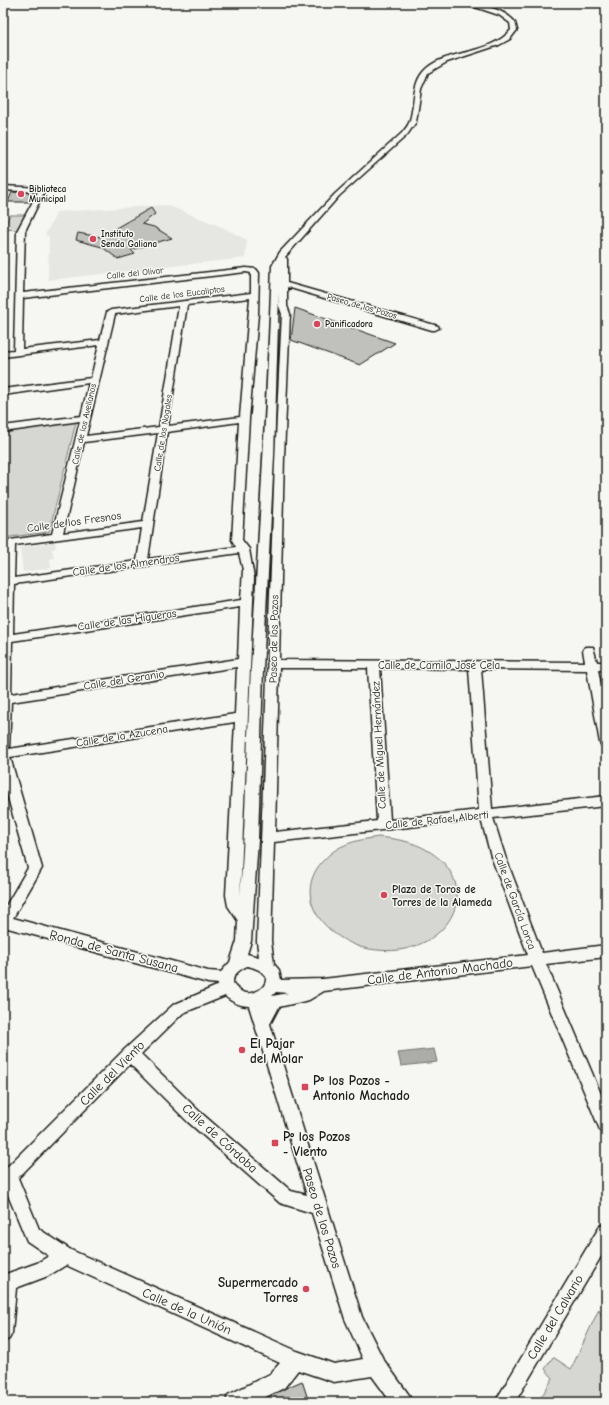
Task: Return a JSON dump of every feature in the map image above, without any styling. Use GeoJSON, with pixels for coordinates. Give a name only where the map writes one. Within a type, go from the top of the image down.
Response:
{"type":"FeatureCollection","features":[{"type":"Feature","properties":{"kind":"street"},"geometry":{"type":"LineString","coordinates":[[287,250],[337,195],[404,134],[413,122],[421,82],[425,73],[439,64],[497,44],[509,38],[513,34],[515,29],[514,25],[507,18],[490,10],[466,3]]}},
{"type":"Feature","properties":{"kind":"street"},"geometry":{"type":"LineString","coordinates":[[3,188],[42,190],[21,231],[18,353]]}},
{"type":"Feature","properties":{"kind":"street","name":"Paseo de los Pozos"},"geometry":{"type":"LineString","coordinates":[[246,920],[235,906],[233,895],[246,603],[249,580],[244,549],[237,540],[244,419],[265,313],[271,305],[275,288],[276,266],[280,258],[287,250]]}},
{"type":"Feature","properties":{"kind":"street","name":"Paseo de los Pozos"},"geometry":{"type":"LineString","coordinates":[[285,312],[283,306],[283,263],[287,250]]}},
{"type":"Feature","properties":{"kind":"street","name":"Paseo de los Pozos"},"geometry":{"type":"LineString","coordinates":[[267,965],[264,941],[272,733],[279,456],[285,312],[287,308],[289,270]]}},
{"type":"Feature","properties":{"kind":"street","name":"Paseo de los Pozos"},"geometry":{"type":"LineString","coordinates":[[237,963],[244,942],[246,920],[251,840],[257,670],[269,472],[265,313],[255,295],[255,273],[253,271]]}},
{"type":"Feature","properties":{"kind":"street","name":"Calle del Olivar"},"geometry":{"type":"LineString","coordinates":[[20,296],[253,271]]}},
{"type":"Feature","properties":{"kind":"street","name":"Paseo de los Pozos"},"geometry":{"type":"LineString","coordinates":[[288,285],[435,328]]}},
{"type":"Feature","properties":{"kind":"street","name":"Calle de los Eucaliptos"},"geometry":{"type":"LineString","coordinates":[[111,312],[255,295]]}},
{"type":"Feature","properties":{"kind":"street","name":"Calle de los Nogales"},"geometry":{"type":"LineString","coordinates":[[142,563],[183,304]]}},
{"type":"Feature","properties":{"kind":"street","name":"Calle de los Avellanos"},"geometry":{"type":"LineString","coordinates":[[57,536],[111,312]]}},
{"type":"Feature","properties":{"kind":"street"},"geometry":{"type":"LineString","coordinates":[[265,313],[284,317],[285,312]]}},
{"type":"Feature","properties":{"kind":"street"},"geometry":{"type":"LineString","coordinates":[[3,354],[104,342]]}},
{"type":"Feature","properties":{"kind":"street"},"geometry":{"type":"LineString","coordinates":[[3,392],[94,380]]}},
{"type":"Feature","properties":{"kind":"street"},"geometry":{"type":"LineString","coordinates":[[3,429],[85,418]]}},
{"type":"Feature","properties":{"kind":"street"},"geometry":{"type":"LineString","coordinates":[[80,440],[244,419]]}},
{"type":"Feature","properties":{"kind":"street","name":"Calle de los Fresnos"},"geometry":{"type":"LineString","coordinates":[[6,543],[148,524]]}},
{"type":"Feature","properties":{"kind":"street"},"geometry":{"type":"LineString","coordinates":[[3,750],[5,699],[4,666],[7,638],[5,617],[8,582],[6,543]]}},
{"type":"Feature","properties":{"kind":"street","name":"Calle de los Almendros"},"geometry":{"type":"LineString","coordinates":[[8,582],[244,549]]}},
{"type":"Feature","properties":{"kind":"street","name":"Calle de las Higueras"},"geometry":{"type":"LineString","coordinates":[[7,638],[246,603]]}},
{"type":"Feature","properties":{"kind":"street"},"geometry":{"type":"LineString","coordinates":[[589,650],[606,743]]}},
{"type":"Feature","properties":{"kind":"street","name":"Calle del Geranio"},"geometry":{"type":"LineString","coordinates":[[5,699],[244,662]]}},
{"type":"Feature","properties":{"kind":"street","name":"Calle de Camilo José Cela"},"geometry":{"type":"LineString","coordinates":[[273,664],[606,666]]}},
{"type":"Feature","properties":{"kind":"street","name":"Calle de Miguel Hernández"},"geometry":{"type":"LineString","coordinates":[[374,665],[384,825]]}},
{"type":"Feature","properties":{"kind":"street","name":"Calle de García Lorca"},"geometry":{"type":"LineString","coordinates":[[475,665],[486,815],[498,856],[537,960],[606,1125]]}},
{"type":"Feature","properties":{"kind":"street","name":"Calle de la Azucena"},"geometry":{"type":"LineString","coordinates":[[3,755],[242,717]]}},
{"type":"Feature","properties":{"kind":"street"},"geometry":{"type":"LineString","coordinates":[[3,755],[35,868],[4,922]]}},
{"type":"Feature","properties":{"kind":"street","name":"Calle de Rafael Alberti"},"geometry":{"type":"LineString","coordinates":[[268,838],[606,801]]}},
{"type":"Feature","properties":{"kind":"street","name":"Ronda de Santa Susana"},"geometry":{"type":"LineString","coordinates":[[4,922],[227,983]]}},
{"type":"Feature","properties":{"kind":"street","name":"Calle de Antonio Machado"},"geometry":{"type":"LineString","coordinates":[[273,986],[288,987],[323,985],[606,951]]}},
{"type":"Feature","properties":{"kind":"street"},"geometry":{"type":"LineString","coordinates":[[247,960],[258,960],[267,965],[275,978],[273,986],[269,992],[255,999],[244,999],[234,995],[227,983],[229,970],[237,963],[247,960]]}},
{"type":"Feature","properties":{"kind":"street","name":"Calle del Viento"},"geometry":{"type":"LineString","coordinates":[[65,1256],[32,1235],[6,1175],[178,1009],[227,983]]}},
{"type":"Feature","properties":{"kind":"street"},"geometry":{"type":"LineString","coordinates":[[262,1025],[274,1002],[304,996],[323,985]]}},
{"type":"Feature","properties":{"kind":"street","name":"Paseo de los Pozos"},"geometry":{"type":"LineString","coordinates":[[255,999],[354,1319],[376,1366],[402,1402]]}},
{"type":"Feature","properties":{"kind":"street","name":"Calle de Córdoba"},"geometry":{"type":"LineString","coordinates":[[130,1054],[194,1117],[286,1197],[319,1207]]}},
{"type":"Feature","properties":{"kind":"street","name":"Calle del Calvario"},"geometry":{"type":"LineString","coordinates":[[504,1402],[606,1232]]}},
{"type":"Feature","properties":{"kind":"street"},"geometry":{"type":"LineString","coordinates":[[3,1333],[5,1284],[42,1270],[65,1256]]}},
{"type":"Feature","properties":{"kind":"street","name":"Calle de la Unión"},"geometry":{"type":"LineString","coordinates":[[65,1256],[295,1360],[334,1373],[376,1366]]}},
{"type":"Feature","properties":{"kind":"street"},"geometry":{"type":"LineString","coordinates":[[235,1402],[277,1381],[295,1360]]}},
{"type":"Feature","properties":{"kind":"shaded area"},"geometry":{"type":"Polygon","coordinates":[[[167,205],[222,227],[247,240],[245,258],[48,280],[49,236],[45,235],[57,212],[167,205]]]}},
{"type":"Feature","properties":{"kind":"shaded area"},"geometry":{"type":"Polygon","coordinates":[[[10,215],[25,215],[17,230],[3,229],[10,215]]]}},
{"type":"Feature","properties":{"kind":"shaded area"},"geometry":{"type":"Polygon","coordinates":[[[76,422],[49,532],[3,538],[3,432],[76,422]]]}},
{"type":"Feature","properties":{"kind":"shaded area"},"geometry":{"type":"Polygon","coordinates":[[[55,542],[56,548],[52,549],[54,558],[50,559],[51,568],[23,572],[20,547],[55,542]]]}},
{"type":"Feature","properties":{"kind":"shaded area","name":"Plaza de Toros de Torres de la Alameda"},"geometry":{"type":"Polygon","coordinates":[[[378,837],[410,842],[427,850],[443,862],[452,876],[457,890],[456,905],[450,918],[440,931],[426,941],[409,948],[393,951],[364,948],[352,944],[329,929],[320,919],[310,896],[311,883],[316,870],[329,855],[349,843],[378,837]]]}},
{"type":"Feature","properties":{"kind":"shaded area"},"geometry":{"type":"Polygon","coordinates":[[[434,1049],[437,1062],[401,1066],[398,1053],[434,1049]]]}},
{"type":"Feature","properties":{"kind":"shaded area"},"geometry":{"type":"Polygon","coordinates":[[[599,1309],[606,1328],[606,1402],[538,1402],[553,1378],[545,1369],[553,1357],[571,1369],[599,1309]]]}},
{"type":"Feature","properties":{"kind":"building","name":"Biblioteca Municipal"},"geometry":{"type":"Polygon","coordinates":[[[12,192],[36,193],[31,202],[8,202],[12,192]]]}},
{"type":"Feature","properties":{"kind":"building","name":"Instituto Senda Galiana"},"geometry":{"type":"Polygon","coordinates":[[[151,208],[155,214],[142,224],[154,227],[172,238],[131,250],[135,254],[118,259],[102,247],[76,240],[78,233],[100,237],[151,208]]]}},
{"type":"Feature","properties":{"kind":"building","name":"Panificadora"},"geometry":{"type":"Polygon","coordinates":[[[295,308],[395,343],[360,365],[291,340],[295,308]]]}},
{"type":"Feature","properties":{"kind":"building"},"geometry":{"type":"Polygon","coordinates":[[[302,1381],[309,1402],[258,1402],[286,1388],[302,1381]]]}},
{"type":"Feature","properties":{"kind":"place","name":"Biblioteca Municipal"},"geometry":{"type":"Point","coordinates":[21,194]}},
{"type":"Feature","properties":{"kind":"place","name":"Instituto Senda Galiana"},"geometry":{"type":"Point","coordinates":[93,239]}},
{"type":"Feature","properties":{"kind":"place","name":"Panificadora"},"geometry":{"type":"Point","coordinates":[317,324]}},
{"type":"Feature","properties":{"kind":"place","name":"Plaza de Toros de Torres de la Alameda"},"geometry":{"type":"Point","coordinates":[384,895]}},
{"type":"Feature","properties":{"kind":"place","name":"El Pajar del Molar"},"geometry":{"type":"Point","coordinates":[242,1050]}},
{"type":"Feature","properties":{"kind":"place","name":"Pº los Pozos - Antonio Machado"},"geometry":{"type":"Point","coordinates":[305,1087]}},
{"type":"Feature","properties":{"kind":"place","name":"Pº los Pozos - Viento"},"geometry":{"type":"Point","coordinates":[275,1143]}},
{"type":"Feature","properties":{"kind":"place","name":"Supermercado Torres"},"geometry":{"type":"Point","coordinates":[306,1289]}}]}
